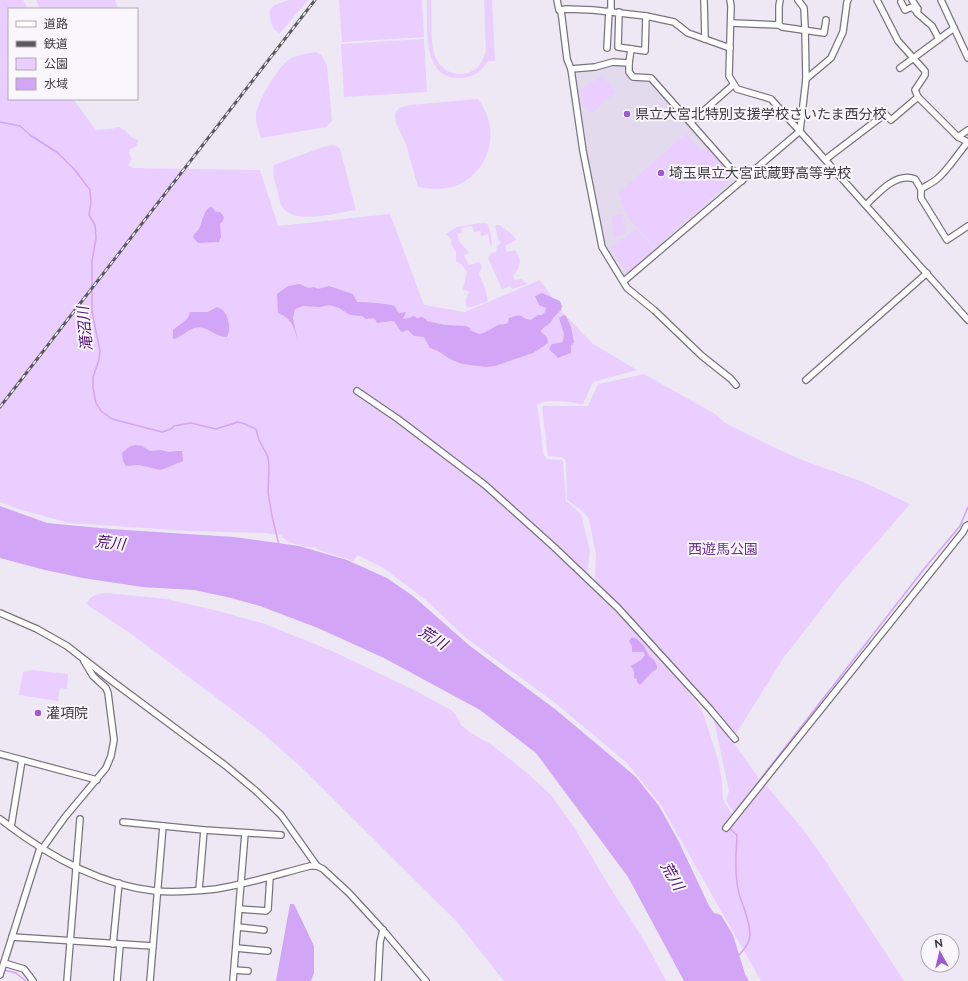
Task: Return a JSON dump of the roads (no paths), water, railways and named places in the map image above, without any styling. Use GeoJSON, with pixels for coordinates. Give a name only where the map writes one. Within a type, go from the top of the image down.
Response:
{"type":"FeatureCollection","features":[{"type":"Feature","properties":{"kind":"street"},"geometry":{"type":"LineString","coordinates":[[557,0],[559,10],[561,10],[567,59],[571,69],[583,151],[602,247],[627,288],[654,310],[702,356],[731,379],[736,385]]}},
{"type":"Feature","properties":{"kind":"street"},"geometry":{"type":"LineString","coordinates":[[607,48],[611,0]]}},
{"type":"Feature","properties":{"kind":"street"},"geometry":{"type":"LineString","coordinates":[[704,0],[705,39]]}},
{"type":"Feature","properties":{"kind":"street"},"geometry":{"type":"LineString","coordinates":[[730,0],[732,6],[729,76],[733,85],[736,89],[771,99],[968,320]]}},
{"type":"Feature","properties":{"kind":"street"},"geometry":{"type":"LineString","coordinates":[[779,25],[780,0]]}},
{"type":"Feature","properties":{"kind":"street"},"geometry":{"type":"LineString","coordinates":[[624,281],[800,131],[806,79],[804,8],[798,0]]}},
{"type":"Feature","properties":{"kind":"street"},"geometry":{"type":"LineString","coordinates":[[806,79],[831,58],[843,32],[848,0]]}},
{"type":"Feature","properties":{"kind":"street"},"geometry":{"type":"LineString","coordinates":[[878,0],[898,41],[925,71],[925,75],[915,90],[918,97],[958,137],[968,142],[947,168],[936,179],[920,190]]}},
{"type":"Feature","properties":{"kind":"street"},"geometry":{"type":"LineString","coordinates":[[912,0],[918,9],[917,13]]}},
{"type":"Feature","properties":{"kind":"street"},"geometry":{"type":"LineString","coordinates":[[941,0],[968,58]]}},
{"type":"Feature","properties":{"kind":"street"},"geometry":{"type":"LineString","coordinates":[[901,2],[905,10],[912,7],[932,26],[939,39]]}},
{"type":"Feature","properties":{"kind":"street"},"geometry":{"type":"LineString","coordinates":[[561,10],[610,11],[674,22],[688,33],[730,48]]}},
{"type":"Feature","properties":{"kind":"street"},"geometry":{"type":"LineString","coordinates":[[619,12],[618,47],[645,51],[646,16]]}},
{"type":"Feature","properties":{"kind":"street"},"geometry":{"type":"LineString","coordinates":[[731,24],[779,25],[782,27],[824,33],[826,20]]}},
{"type":"Feature","properties":{"kind":"street"},"geometry":{"type":"LineString","coordinates":[[900,68],[954,28]]}},
{"type":"Feature","properties":{"kind":"street"},"geometry":{"type":"LineString","coordinates":[[631,49],[629,63],[630,72],[633,77],[651,78],[742,181]]}},
{"type":"Feature","properties":{"kind":"street"},"geometry":{"type":"LineString","coordinates":[[571,69],[596,66],[612,62],[629,63]]}},
{"type":"Feature","properties":{"kind":"street"},"geometry":{"type":"LineString","coordinates":[[691,122],[733,85]]}},
{"type":"Feature","properties":{"kind":"street"},"geometry":{"type":"LineString","coordinates":[[826,159],[885,114],[891,120],[918,97]]}},
{"type":"Feature","properties":{"kind":"street"},"geometry":{"type":"LineString","coordinates":[[958,137],[968,130]]}},
{"type":"Feature","properties":{"kind":"street"},"geometry":{"type":"LineString","coordinates":[[866,205],[881,190],[902,178],[910,177],[915,179],[920,190],[921,198],[947,240],[968,226]]}},
{"type":"Feature","properties":{"kind":"street"},"geometry":{"type":"LineString","coordinates":[[806,380],[927,274]]}},
{"type":"Feature","properties":{"kind":"street"},"geometry":{"type":"LineString","coordinates":[[357,391],[398,419],[485,485],[554,546],[618,608],[710,709],[735,739]]}},
{"type":"Feature","properties":{"kind":"street"},"geometry":{"type":"LineString","coordinates":[[726,828],[968,525]]}},
{"type":"Feature","properties":{"kind":"street"},"geometry":{"type":"LineString","coordinates":[[0,614],[37,629],[67,646],[226,766],[256,791],[287,822],[317,866],[336,881],[383,930],[426,981]]}},
{"type":"Feature","properties":{"kind":"street"},"geometry":{"type":"LineString","coordinates":[[0,975],[41,848],[106,768],[113,748],[114,740],[110,702],[106,688],[93,676],[83,659]]}},
{"type":"Feature","properties":{"kind":"street"},"geometry":{"type":"LineString","coordinates":[[0,754],[97,780]]}},
{"type":"Feature","properties":{"kind":"street"},"geometry":{"type":"LineString","coordinates":[[11,827],[22,760]]}},
{"type":"Feature","properties":{"kind":"street"},"geometry":{"type":"LineString","coordinates":[[0,820],[54,857],[76,868],[119,883],[157,892],[199,890],[241,884],[310,866],[317,866]]}},
{"type":"Feature","properties":{"kind":"street"},"geometry":{"type":"LineString","coordinates":[[68,981],[80,820]]}},
{"type":"Feature","properties":{"kind":"street"},"geometry":{"type":"LineString","coordinates":[[123,822],[204,830],[281,835]]}},
{"type":"Feature","properties":{"kind":"street"},"geometry":{"type":"LineString","coordinates":[[150,981],[163,826]]}},
{"type":"Feature","properties":{"kind":"street"},"geometry":{"type":"LineString","coordinates":[[199,890],[204,830]]}},
{"type":"Feature","properties":{"kind":"street"},"geometry":{"type":"LineString","coordinates":[[233,981],[245,833]]}},
{"type":"Feature","properties":{"kind":"street"},"geometry":{"type":"LineString","coordinates":[[239,909],[266,911],[268,909],[270,876]]}},
{"type":"Feature","properties":{"kind":"street"},"geometry":{"type":"LineString","coordinates":[[113,944],[119,883]]}},
{"type":"Feature","properties":{"kind":"street"},"geometry":{"type":"LineString","coordinates":[[238,927],[264,930]]}},
{"type":"Feature","properties":{"kind":"street"},"geometry":{"type":"LineString","coordinates":[[378,981],[380,942],[383,930]]}},
{"type":"Feature","properties":{"kind":"street"},"geometry":{"type":"LineString","coordinates":[[12,937],[71,942],[153,946]]}},
{"type":"Feature","properties":{"kind":"street"},"geometry":{"type":"LineString","coordinates":[[117,981],[120,945]]}},
{"type":"Feature","properties":{"kind":"street"},"geometry":{"type":"LineString","coordinates":[[236,948],[268,950]]}},
{"type":"Feature","properties":{"kind":"street"},"geometry":{"type":"LineString","coordinates":[[4,963],[24,969],[33,981]]}},
{"type":"Feature","properties":{"kind":"street"},"geometry":{"type":"LineString","coordinates":[[234,970],[248,971]]}},
{"type":"Feature","properties":{"kind":"water"},"geometry":{"type":"Polygon","coordinates":[[[210,207],[216,212],[220,212],[224,217],[220,224],[221,237],[219,242],[198,243],[193,237],[199,229],[205,212],[210,207]]]}},
{"type":"Feature","properties":{"kind":"water"},"geometry":{"type":"Polygon","coordinates":[[[300,284],[308,288],[314,287],[318,289],[329,286],[353,294],[357,302],[395,306],[397,311],[400,313],[406,312],[403,319],[414,316],[417,318],[422,317],[427,321],[445,325],[466,326],[470,328],[470,330],[479,334],[498,325],[508,323],[509,318],[519,315],[531,320],[538,315],[542,315],[546,308],[539,305],[535,296],[542,293],[560,301],[562,306],[561,310],[551,322],[542,329],[541,332],[547,337],[548,343],[533,353],[495,366],[486,367],[462,364],[450,359],[438,351],[430,348],[424,337],[414,336],[408,330],[401,332],[395,322],[377,323],[375,319],[366,319],[362,316],[350,315],[339,308],[329,305],[320,307],[303,306],[295,309],[293,318],[298,342],[294,328],[290,321],[278,313],[277,294],[288,286],[300,284]]]}},
{"type":"Feature","properties":{"kind":"water"},"geometry":{"type":"Polygon","coordinates":[[[217,307],[224,312],[228,319],[229,329],[227,337],[223,337],[207,329],[198,327],[175,339],[173,338],[173,330],[185,321],[190,312],[208,312],[217,307]]]}},
{"type":"Feature","properties":{"kind":"water"},"geometry":{"type":"Polygon","coordinates":[[[564,315],[566,316],[571,327],[574,342],[571,346],[571,353],[558,358],[549,349],[552,344],[563,342],[564,334],[559,318],[564,315]]]}},
{"type":"Feature","properties":{"kind":"water"},"geometry":{"type":"Polygon","coordinates":[[[135,445],[142,446],[150,451],[182,451],[183,461],[161,470],[139,465],[126,466],[123,461],[122,453],[129,447],[135,445]]]}},
{"type":"Feature","properties":{"kind":"water","name":"荒川"},"geometry":{"type":"Polygon","coordinates":[[[0,506],[47,523],[110,529],[234,537],[299,546],[347,560],[387,578],[413,596],[470,646],[555,709],[636,777],[659,806],[679,842],[709,906],[714,913],[721,915],[733,935],[745,974],[749,981],[684,981],[628,877],[536,753],[480,710],[384,658],[318,628],[260,606],[194,590],[142,587],[83,578],[0,558],[0,506]]]}},
{"type":"Feature","properties":{"kind":"water"},"geometry":{"type":"Polygon","coordinates":[[[632,637],[637,639],[644,646],[649,656],[654,660],[657,666],[657,669],[652,672],[640,685],[637,682],[637,679],[634,678],[634,671],[631,666],[641,660],[645,655],[643,652],[632,652],[632,646],[629,641],[632,637]]]}},
{"type":"Feature","properties":{"kind":"water"},"geometry":{"type":"Polygon","coordinates":[[[290,904],[294,904],[314,946],[314,973],[311,981],[276,981],[290,904]]]}},
{"type":"Feature","properties":{"kind":"waterway","name":"滝沼川"},"geometry":{"type":"LineString","coordinates":[[0,122],[20,126],[30,135],[58,153],[75,170],[90,190],[91,202],[89,215],[95,225],[96,238],[92,261],[92,312],[100,351],[99,360],[93,377],[93,388],[96,403],[101,411],[112,419],[162,432],[171,429],[174,426],[191,423],[216,429],[238,422],[256,429],[259,440],[268,457],[268,492],[279,545]]}},
{"type":"Feature","properties":{"kind":"waterway"},"geometry":{"type":"LineString","coordinates":[[727,822],[924,569],[960,526],[968,507]]}},
{"type":"Feature","properties":{"kind":"waterway"},"geometry":{"type":"LineString","coordinates":[[729,828],[737,835],[737,882],[750,930],[748,944],[738,956]]}},
{"type":"Feature","properties":{"kind":"waterway"},"geometry":{"type":"LineString","coordinates":[[4,970],[16,973],[26,981]]}},
{"type":"Feature","properties":{"kind":"railway"},"geometry":{"type":"LineString","coordinates":[[0,407],[315,0]]}},
{"type":"Feature","properties":{"kind":"place","name":"県立大宮北特別支援学校さいたま西分校"},"geometry":{"type":"Point","coordinates":[627,114]}},
{"type":"Feature","properties":{"kind":"place","name":"埼玉県立大宮武蔵野高等学校"},"geometry":{"type":"Point","coordinates":[661,173]}},
{"type":"Feature","properties":{"kind":"place","name":"灌項院"},"geometry":{"type":"Point","coordinates":[38,713]}},
{"type":"Feature","properties":{"kind":"park label","name":"西遊馬公園"},"geometry":{"type":"Point","coordinates":[723,549]}}]}
